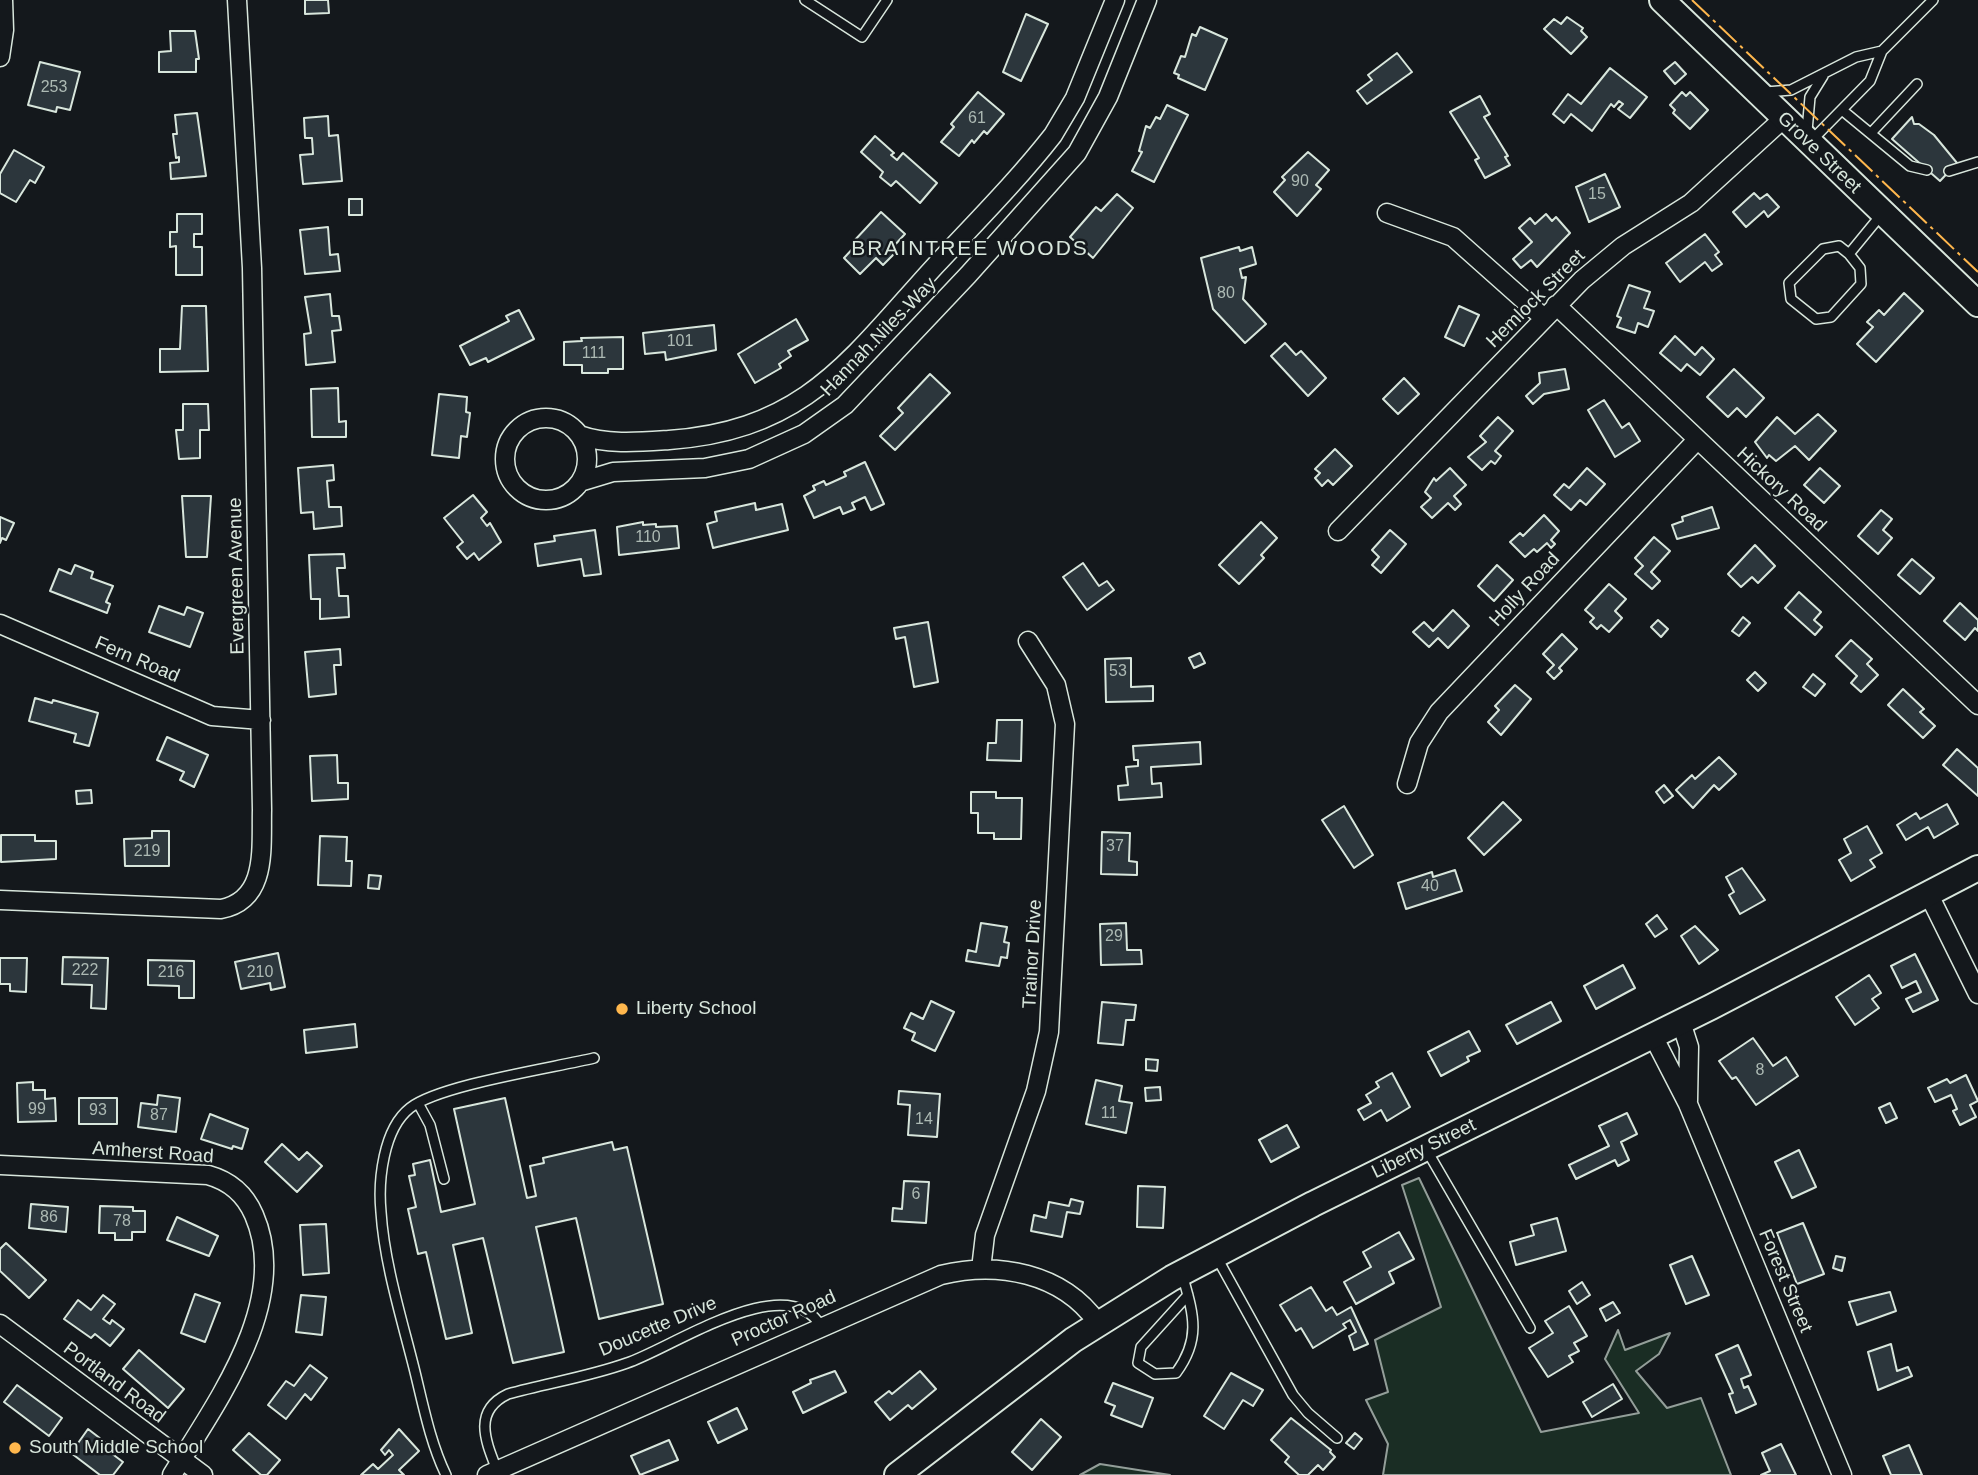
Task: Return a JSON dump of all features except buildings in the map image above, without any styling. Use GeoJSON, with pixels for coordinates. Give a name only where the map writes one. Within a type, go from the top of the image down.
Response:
{"type":"FeatureCollection","features":[{"type":"Feature","properties":{"kind":"main road","name":"Grove Street"},"geometry":{"type":"LineString","coordinates":[[1662,0],[1978,304]]}},
{"type":"Feature","properties":{"kind":"main road","name":"Liberty Street"},"geometry":{"type":"LineString","coordinates":[[897,1475],[1097,1322],[1185,1284],[1216,1254],[1681,1022],[1978,868]]}},
{"type":"Feature","properties":{"kind":"street"},"geometry":{"type":"LineString","coordinates":[[0,57],[4,30],[3,0]]}},
{"type":"Feature","properties":{"kind":"street","name":"Evergreen Avenue"},"geometry":{"type":"LineString","coordinates":[[0,900],[211,910],[239,904],[252,891],[259,871],[261,720],[252,255],[237,0]]}},
{"type":"Feature","properties":{"kind":"street","name":"Hannah Niles Way"},"geometry":{"type":"LineString","coordinates":[[1113,5],[1081,85],[1061,124],[945,255],[826,382],[763,421],[715,436],[612,442],[579,435],[562,421],[547,418],[533,421],[514,433],[507,446],[505,460],[508,475],[515,487],[526,496],[539,500],[561,498],[580,482],[613,472],[720,466],[790,442],[831,416],[857,394],[968,275],[1086,140],[1108,97],[1147,0]]}},
{"type":"Feature","properties":{"kind":"street"},"geometry":{"type":"LineString","coordinates":[[1113,5],[1139,20]]}},
{"type":"Feature","properties":{"kind":"street","name":"Hemlock Street"},"geometry":{"type":"LineString","coordinates":[[1338,531],[1550,311],[1623,246],[1691,204],[1783,119]]}},
{"type":"Feature","properties":{"kind":"street","name":"Hickory Road"},"geometry":{"type":"LineString","coordinates":[[1387,213],[1435,228],[1464,244],[1550,311],[1697,440],[1978,705]]}},
{"type":"Feature","properties":{"kind":"street"},"geometry":{"type":"LineString","coordinates":[[945,255],[968,275]]}},
{"type":"Feature","properties":{"kind":"street"},"geometry":{"type":"LineString","coordinates":[[579,435],[587,455],[586,468],[580,482]]}},
{"type":"Feature","properties":{"kind":"street","name":"Holly Road"},"geometry":{"type":"LineString","coordinates":[[1407,784],[1419,743],[1439,712],[1697,440]]}},
{"type":"Feature","properties":{"kind":"street","name":"Fern Road"},"geometry":{"type":"LineString","coordinates":[[0,624],[212,716],[261,720]]}},
{"type":"Feature","properties":{"kind":"street","name":"Trainor Drive"},"geometry":{"type":"LineString","coordinates":[[981,1269],[988,1224],[1036,1091],[1051,1010],[1065,724],[1056,685],[1028,641]]}},
{"type":"Feature","properties":{"kind":"street"},"geometry":{"type":"LineString","coordinates":[[1928,893],[1978,994]]}},
{"type":"Feature","properties":{"kind":"street","name":"Forest Street"},"geometry":{"type":"LineString","coordinates":[[1681,1022],[1689,1047],[1686,1085],[1688,1104]]}},
{"type":"Feature","properties":{"kind":"street","name":"Forest Street"},"geometry":{"type":"LineString","coordinates":[[1653,1036],[1688,1104],[1842,1475]]}},
{"type":"Feature","properties":{"kind":"street","name":"Amherst Road"},"geometry":{"type":"LineString","coordinates":[[0,1166],[208,1175],[229,1183],[245,1198],[257,1222],[262,1248],[262,1281],[256,1313],[237,1365],[172,1475]]}},
{"type":"Feature","properties":{"kind":"street","name":"Proctor Road"},"geometry":{"type":"LineString","coordinates":[[492,1473],[926,1280],[954,1272],[981,1269],[1019,1272],[1047,1281],[1080,1301],[1097,1322]]}},
{"type":"Feature","properties":{"kind":"street","name":"Portland Road"},"geometry":{"type":"LineString","coordinates":[[3,1334],[203,1475]]}},
{"type":"Feature","properties":{"kind":"lane"},"geometry":{"type":"LineString","coordinates":[[805,0],[862,37],[887,0]]}},
{"type":"Feature","properties":{"kind":"lane"},"geometry":{"type":"LineString","coordinates":[[1809,144],[1870,81],[1882,51],[1934,0]]}},
{"type":"Feature","properties":{"kind":"lane"},"geometry":{"type":"LineString","coordinates":[[1754,89],[1782,92],[1824,75],[1856,57],[1882,51]]}},
{"type":"Feature","properties":{"kind":"lane"},"geometry":{"type":"LineString","coordinates":[[1809,144],[1808,106],[1813,90],[1824,75]]}},
{"type":"Feature","properties":{"kind":"lane"},"geometry":{"type":"LineString","coordinates":[[1871,133],[1917,84]]}},
{"type":"Feature","properties":{"kind":"lane"},"geometry":{"type":"LineString","coordinates":[[1842,110],[1910,166],[1927,170]]}},
{"type":"Feature","properties":{"kind":"lane"},"geometry":{"type":"LineString","coordinates":[[1949,172],[1978,162]]}},
{"type":"Feature","properties":{"kind":"lane"},"geometry":{"type":"LineString","coordinates":[[1849,254],[1882,214]]}},
{"type":"Feature","properties":{"kind":"lane"},"geometry":{"type":"LineString","coordinates":[[1839,246],[1849,254],[1860,268],[1861,284],[1831,317],[1816,319],[1791,299],[1789,283],[1823,249],[1839,246]]}},
{"type":"Feature","properties":{"kind":"lane"},"geometry":{"type":"LineString","coordinates":[[446,1475],[434,1444],[403,1324],[380,1213],[389,1140],[403,1115],[418,1103],[449,1091],[594,1058]]}},
{"type":"Feature","properties":{"kind":"lane"},"geometry":{"type":"LineString","coordinates":[[418,1103],[430,1125],[444,1179]]}},
{"type":"Feature","properties":{"kind":"lane"},"geometry":{"type":"LineString","coordinates":[[1425,1148],[1530,1328]]}},
{"type":"Feature","properties":{"kind":"lane"},"geometry":{"type":"LineString","coordinates":[[1216,1254],[1299,1404],[1337,1438]]}},
{"type":"Feature","properties":{"kind":"lane"},"geometry":{"type":"LineString","coordinates":[[1185,1284],[1193,1315],[1191,1354],[1176,1373],[1155,1374],[1138,1363],[1141,1347],[1185,1284]]}},
{"type":"Feature","properties":{"kind":"lane","name":"Doucette Drive"},"geometry":{"type":"LineString","coordinates":[[492,1473],[483,1419],[492,1404],[508,1394],[631,1362],[736,1314],[760,1306],[782,1305],[804,1309],[821,1326]]}},
{"type":"Feature","properties":{"kind":"green space"},"geometry":{"type":"Polygon","coordinates":[[[1419,1178],[1541,1432],[1639,1413],[1605,1359],[1618,1330],[1625,1350],[1670,1333],[1659,1354],[1636,1371],[1667,1408],[1701,1398],[1731,1475],[1383,1475],[1388,1444],[1366,1400],[1388,1392],[1375,1340],[1441,1307],[1402,1185],[1419,1178]]]}},
{"type":"Feature","properties":{"kind":"green space"},"geometry":{"type":"Polygon","coordinates":[[[1100,1464],[1170,1475],[1080,1475],[1100,1464]]]}},
{"type":"Feature","properties":{"kind":"power"},"geometry":{"type":"LineString","coordinates":[[1692,0],[1978,272]]}},
{"type":"Feature","properties":{"kind":"place","name":"Liberty School"},"geometry":{"type":"Point","coordinates":[622,1009]}},
{"type":"Feature","properties":{"kind":"place","name":"South Middle School"},"geometry":{"type":"Point","coordinates":[15,1448]}},
{"type":"Feature","properties":{"kind":"district","name":"BRAINTREE WOODS"},"geometry":{"type":"Point","coordinates":[970,249]}}]}
